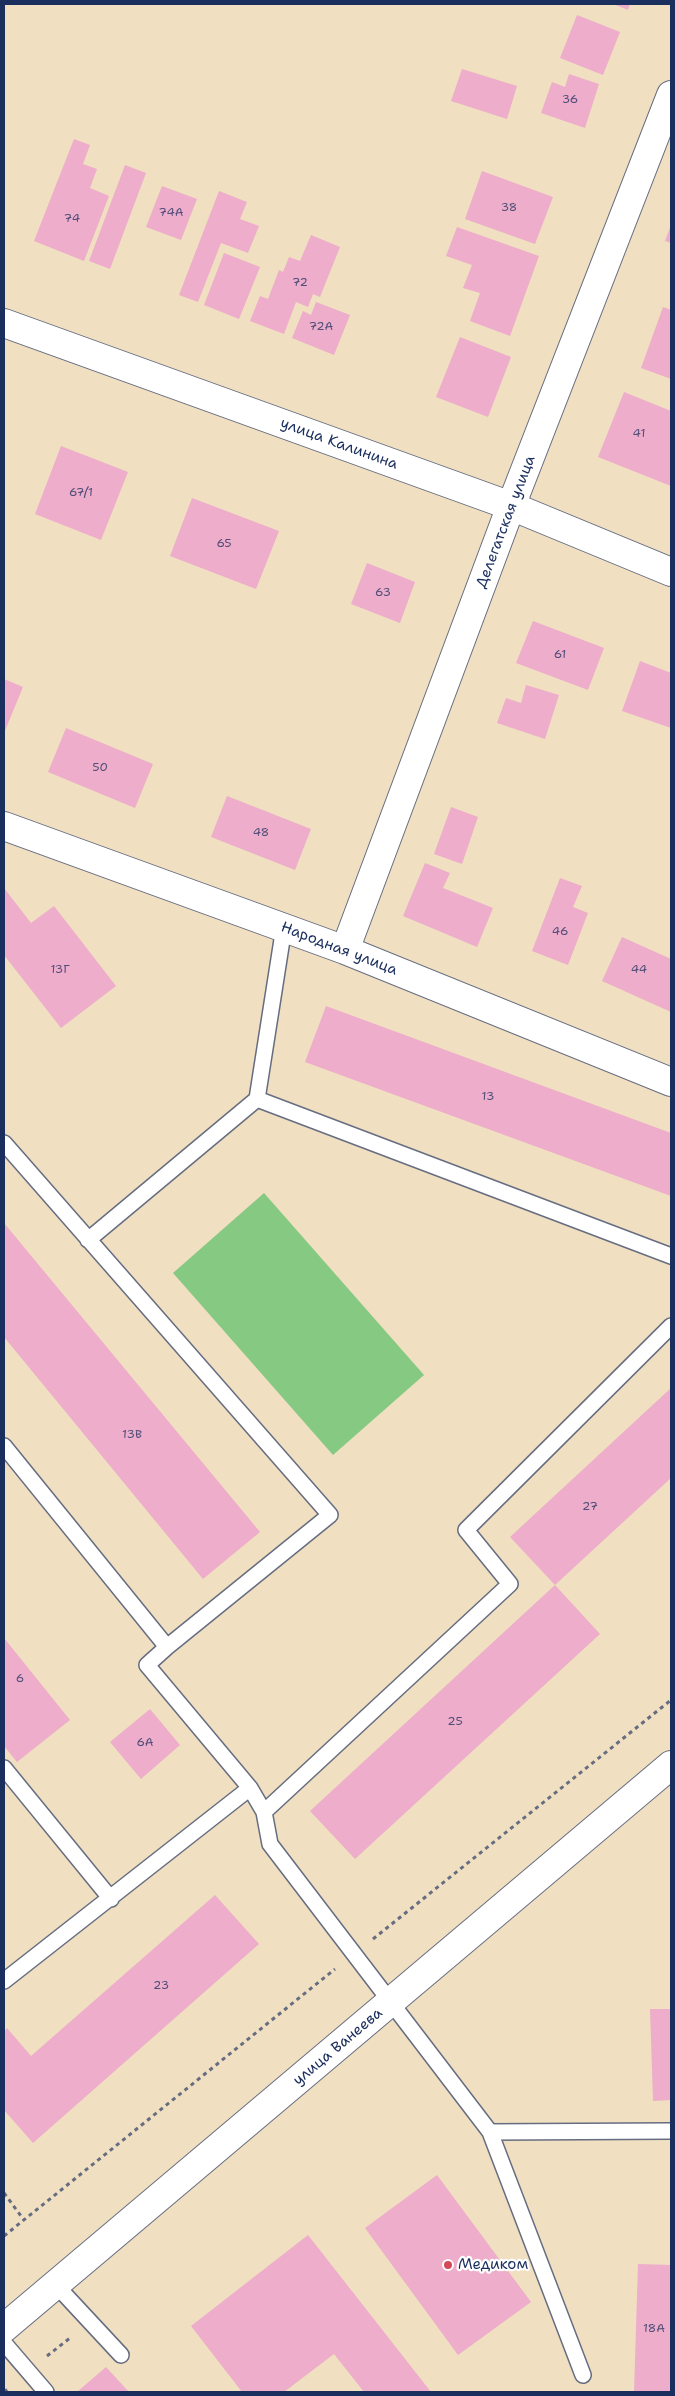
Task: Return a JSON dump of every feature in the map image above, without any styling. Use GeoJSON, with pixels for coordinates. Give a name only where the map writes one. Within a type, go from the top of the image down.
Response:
{"type":"FeatureCollection","features":[{"type":"Feature","properties":{"kind":"street","name":"Делегатская улица"},"geometry":{"type":"LineString","coordinates":[[345,950],[511,506],[671,95]]}},
{"type":"Feature","properties":{"kind":"street","name":"улица Калинина"},"geometry":{"type":"LineString","coordinates":[[4,323],[511,506],[671,572]]}},
{"type":"Feature","properties":{"kind":"street","name":"Народная улица"},"geometry":{"type":"LineString","coordinates":[[4,826],[345,950],[671,1082]]}},
{"type":"Feature","properties":{"kind":"street","name":"улица Ванеева"},"geometry":{"type":"LineString","coordinates":[[4,2328],[671,1765]]}},
{"type":"Feature","properties":{"kind":"lane"},"geometry":{"type":"LineString","coordinates":[[88,1240],[257,1098],[284,927]]}},
{"type":"Feature","properties":{"kind":"lane"},"geometry":{"type":"LineString","coordinates":[[257,1098],[671,1256]]}},
{"type":"Feature","properties":{"kind":"lane"},"geometry":{"type":"LineString","coordinates":[[4,1143],[330,1515],[147,1665],[250,1788],[264,1812],[270,1844],[490,2132],[583,2375]]}},
{"type":"Feature","properties":{"kind":"lane"},"geometry":{"type":"LineString","coordinates":[[264,1812],[510,1584],[466,1530],[671,1326]]}},
{"type":"Feature","properties":{"kind":"lane"},"geometry":{"type":"LineString","coordinates":[[4,1446],[167,1647]]}},
{"type":"Feature","properties":{"kind":"lane"},"geometry":{"type":"LineString","coordinates":[[4,1768],[111,1899]]}},
{"type":"Feature","properties":{"kind":"lane"},"geometry":{"type":"LineString","coordinates":[[4,1981],[111,1899],[250,1788]]}},
{"type":"Feature","properties":{"kind":"lane"},"geometry":{"type":"LineString","coordinates":[[490,2132],[671,2131]]}},
{"type":"Feature","properties":{"kind":"lane"},"geometry":{"type":"LineString","coordinates":[[55,2284],[121,2355]]}},
{"type":"Feature","properties":{"kind":"lane"},"geometry":{"type":"LineString","coordinates":[[4,2343],[46,2392]]}},
{"type":"Feature","properties":{"kind":"path"},"geometry":{"type":"LineString","coordinates":[[4,2193],[24,2220]]}},
{"type":"Feature","properties":{"kind":"green space"},"geometry":{"type":"Polygon","coordinates":[[[264,1193],[424,1375],[333,1455],[173,1273],[264,1193]]]}},
{"type":"Feature","properties":{"kind":"building"},"geometry":{"type":"Polygon","coordinates":[[[613,4],[630,4],[628,10],[613,4]]]}},
{"type":"Feature","properties":{"kind":"building"},"geometry":{"type":"Polygon","coordinates":[[[577,15],[620,32],[603,75],[560,58],[577,15]]]}},
{"type":"Feature","properties":{"kind":"building"},"geometry":{"type":"Polygon","coordinates":[[[462,69],[517,86],[507,119],[451,101],[462,69]]]}},
{"type":"Feature","properties":{"kind":"building"},"geometry":{"type":"Polygon","coordinates":[[[569,74],[599,84],[585,128],[541,113],[552,82],[565,87],[569,74]]]}},
{"type":"Feature","properties":{"kind":"building"},"geometry":{"type":"Polygon","coordinates":[[[74,139],[90,145],[83,164],[97,169],[90,188],[109,196],[84,261],[34,241],[74,139]]]}},
{"type":"Feature","properties":{"kind":"building"},"geometry":{"type":"Polygon","coordinates":[[[125,165],[146,173],[110,269],[89,261],[125,165]]]}},
{"type":"Feature","properties":{"kind":"building"},"geometry":{"type":"Polygon","coordinates":[[[482,171],[553,197],[535,244],[465,219],[482,171]]]}},
{"type":"Feature","properties":{"kind":"building"},"geometry":{"type":"Polygon","coordinates":[[[162,186],[197,199],[181,240],[146,227],[162,186]]]}},
{"type":"Feature","properties":{"kind":"building"},"geometry":{"type":"Polygon","coordinates":[[[219,191],[247,202],[240,219],[259,226],[248,253],[221,243],[198,302],[179,295],[219,191]]]}},
{"type":"Feature","properties":{"kind":"building"},"geometry":{"type":"Polygon","coordinates":[[[671,225],[671,243],[665,241],[671,225]]]}},
{"type":"Feature","properties":{"kind":"building"},"geometry":{"type":"Polygon","coordinates":[[[457,227],[539,256],[510,336],[470,321],[480,293],[463,288],[472,265],[446,256],[457,227]]]}},
{"type":"Feature","properties":{"kind":"building"},"geometry":{"type":"Polygon","coordinates":[[[311,235],[340,247],[320,297],[313,294],[308,307],[296,302],[284,334],[250,321],[260,296],[268,299],[279,270],[283,272],[289,257],[300,261],[311,235]]]}},
{"type":"Feature","properties":{"kind":"building"},"geometry":{"type":"Polygon","coordinates":[[[224,253],[260,267],[239,319],[204,305],[224,253]]]}},
{"type":"Feature","properties":{"kind":"building"},"geometry":{"type":"Polygon","coordinates":[[[316,302],[350,315],[334,355],[292,338],[303,311],[311,315],[316,302]]]}},
{"type":"Feature","properties":{"kind":"building"},"geometry":{"type":"Polygon","coordinates":[[[663,307],[671,310],[671,379],[641,368],[663,307]]]}},
{"type":"Feature","properties":{"kind":"building"},"geometry":{"type":"Polygon","coordinates":[[[460,337],[511,357],[488,417],[436,397],[460,337]]]}},
{"type":"Feature","properties":{"kind":"building"},"geometry":{"type":"Polygon","coordinates":[[[624,392],[671,411],[671,486],[598,457],[624,392]]]}},
{"type":"Feature","properties":{"kind":"building"},"geometry":{"type":"Polygon","coordinates":[[[61,446],[128,472],[101,540],[35,514],[61,446]]]}},
{"type":"Feature","properties":{"kind":"building"},"geometry":{"type":"Polygon","coordinates":[[[192,498],[279,531],[256,589],[170,556],[192,498]]]}},
{"type":"Feature","properties":{"kind":"building"},"geometry":{"type":"Polygon","coordinates":[[[367,563],[415,582],[400,623],[351,604],[367,563]]]}},
{"type":"Feature","properties":{"kind":"building"},"geometry":{"type":"Polygon","coordinates":[[[533,621],[604,648],[588,690],[516,663],[533,621]]]}},
{"type":"Feature","properties":{"kind":"building"},"geometry":{"type":"Polygon","coordinates":[[[640,661],[671,673],[671,728],[622,711],[640,661]]]}},
{"type":"Feature","properties":{"kind":"building"},"geometry":{"type":"Polygon","coordinates":[[[4,679],[23,687],[4,733],[4,679]]]}},
{"type":"Feature","properties":{"kind":"building"},"geometry":{"type":"Polygon","coordinates":[[[526,685],[559,695],[545,739],[497,723],[506,698],[521,703],[526,685]]]}},
{"type":"Feature","properties":{"kind":"building"},"geometry":{"type":"Polygon","coordinates":[[[66,728],[153,764],[135,808],[48,772],[66,728]]]}},
{"type":"Feature","properties":{"kind":"building"},"geometry":{"type":"Polygon","coordinates":[[[227,796],[311,829],[295,870],[211,837],[227,796]]]}},
{"type":"Feature","properties":{"kind":"building"},"geometry":{"type":"Polygon","coordinates":[[[451,807],[478,817],[462,864],[434,854],[451,807]]]}},
{"type":"Feature","properties":{"kind":"building"},"geometry":{"type":"Polygon","coordinates":[[[425,863],[450,873],[443,888],[493,908],[477,947],[403,916],[425,863]]]}},
{"type":"Feature","properties":{"kind":"building"},"geometry":{"type":"Polygon","coordinates":[[[560,878],[582,886],[573,907],[588,913],[568,965],[532,951],[560,878]]]}},
{"type":"Feature","properties":{"kind":"building"},"geometry":{"type":"Polygon","coordinates":[[[4,888],[31,923],[54,906],[116,986],[61,1028],[4,955],[4,888]]]}},
{"type":"Feature","properties":{"kind":"building"},"geometry":{"type":"Polygon","coordinates":[[[622,937],[671,959],[671,1012],[602,981],[622,937]]]}},
{"type":"Feature","properties":{"kind":"building"},"geometry":{"type":"Polygon","coordinates":[[[326,1006],[671,1133],[671,1196],[305,1062],[326,1006]]]}},
{"type":"Feature","properties":{"kind":"building"},"geometry":{"type":"Polygon","coordinates":[[[4,1223],[260,1532],[203,1579],[4,1337],[4,1223]]]}},
{"type":"Feature","properties":{"kind":"building"},"geometry":{"type":"Polygon","coordinates":[[[671,1388],[671,1478],[555,1585],[510,1537],[671,1388]]]}},
{"type":"Feature","properties":{"kind":"building"},"geometry":{"type":"Polygon","coordinates":[[[555,1585],[600,1634],[355,1859],[310,1811],[555,1585]]]}},
{"type":"Feature","properties":{"kind":"building"},"geometry":{"type":"Polygon","coordinates":[[[4,1638],[70,1720],[17,1762],[4,1746],[4,1638]]]}},
{"type":"Feature","properties":{"kind":"building"},"geometry":{"type":"Polygon","coordinates":[[[150,1709],[180,1745],[141,1779],[110,1742],[150,1709]]]}},
{"type":"Feature","properties":{"kind":"building"},"geometry":{"type":"Polygon","coordinates":[[[215,1895],[259,1944],[33,2143],[4,2110],[4,2032],[7,2028],[31,2056],[215,1895]]]}},
{"type":"Feature","properties":{"kind":"building"},"geometry":{"type":"Polygon","coordinates":[[[650,2009],[671,2009],[671,2100],[653,2101],[650,2009]]]}},
{"type":"Feature","properties":{"kind":"building","name":"Медиком"},"geometry":{"type":"Polygon","coordinates":[[[437,2175],[531,2302],[458,2355],[365,2228],[437,2175]]]}},
{"type":"Feature","properties":{"kind":"building"},"geometry":{"type":"Polygon","coordinates":[[[308,2235],[431,2392],[364,2392],[334,2354],[284,2392],[242,2392],[191,2326],[308,2235]]]}},
{"type":"Feature","properties":{"kind":"building"},"geometry":{"type":"Polygon","coordinates":[[[638,2264],[671,2265],[671,2392],[634,2392],[638,2264]]]}},
{"type":"Feature","properties":{"kind":"building"},"geometry":{"type":"Polygon","coordinates":[[[106,2367],[129,2392],[77,2392],[106,2367]]]}},
{"type":"Feature","properties":{"kind":"place","name":"Медиком"},"geometry":{"type":"Point","coordinates":[448,2265]}}]}
